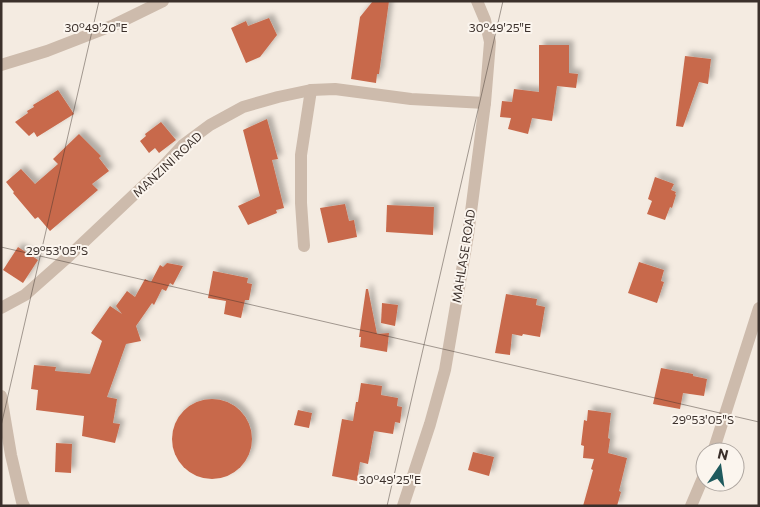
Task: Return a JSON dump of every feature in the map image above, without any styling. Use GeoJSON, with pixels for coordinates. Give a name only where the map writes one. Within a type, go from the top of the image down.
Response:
{"type":"FeatureCollection","features":[{"type":"Feature","properties":{"kind":"street"},"geometry":{"type":"LineString","coordinates":[[1,65],[47,51],[114,25],[163,1]]}},
{"type":"Feature","properties":{"kind":"street","name":"MAHLASE ROAD"},"geometry":{"type":"LineString","coordinates":[[403,506],[430,424],[445,370],[468,234],[485,104],[490,42],[477,1]]}},
{"type":"Feature","properties":{"kind":"street","name":"MANZINI ROAD"},"geometry":{"type":"LineString","coordinates":[[1,308],[25,295],[69,256],[184,145],[210,125],[243,107],[311,90],[335,89],[411,99],[485,104]]}},
{"type":"Feature","properties":{"kind":"street"},"geometry":{"type":"LineString","coordinates":[[304,246],[301,203],[301,155],[311,90]]}},
{"type":"Feature","properties":{"kind":"street"},"geometry":{"type":"LineString","coordinates":[[716,442],[759,308]]}},
{"type":"Feature","properties":{"kind":"street"},"geometry":{"type":"LineString","coordinates":[[1,396],[11,455],[24,506]]}},
{"type":"Feature","properties":{"kind":"street"},"geometry":{"type":"LineString","coordinates":[[691,506],[697,492]]}},
{"type":"Feature","properties":{"kind":"building"},"geometry":{"type":"Polygon","coordinates":[[[373,1],[389,1],[379,74],[377,74],[376,83],[351,79],[360,17],[373,1]]]}},
{"type":"Feature","properties":{"kind":"building"},"geometry":{"type":"Polygon","coordinates":[[[269,18],[277,35],[260,57],[246,63],[231,28],[246,21],[248,26],[269,18]]]}},
{"type":"Feature","properties":{"kind":"building"},"geometry":{"type":"Polygon","coordinates":[[[539,45],[569,45],[569,73],[578,74],[576,88],[557,86],[552,121],[532,118],[528,134],[508,129],[511,118],[500,117],[502,101],[512,102],[514,89],[539,92],[539,45]]]}},
{"type":"Feature","properties":{"kind":"building"},"geometry":{"type":"Polygon","coordinates":[[[685,56],[711,59],[708,84],[699,82],[683,127],[676,126],[685,56]]]}},
{"type":"Feature","properties":{"kind":"building"},"geometry":{"type":"Polygon","coordinates":[[[58,90],[74,114],[37,137],[34,132],[29,136],[15,122],[28,113],[27,111],[34,107],[33,105],[58,90]]]}},
{"type":"Feature","properties":{"kind":"building"},"geometry":{"type":"Polygon","coordinates":[[[267,119],[278,159],[272,160],[284,208],[276,210],[277,213],[248,225],[238,206],[260,196],[243,130],[267,119]]]}},
{"type":"Feature","properties":{"kind":"building"},"geometry":{"type":"Polygon","coordinates":[[[161,122],[176,140],[159,153],[155,148],[149,153],[140,141],[146,136],[145,134],[161,122]]]}},
{"type":"Feature","properties":{"kind":"building"},"geometry":{"type":"Polygon","coordinates":[[[79,134],[101,156],[99,158],[109,171],[92,184],[98,190],[50,231],[38,217],[35,219],[6,182],[21,169],[35,184],[58,164],[53,159],[79,134]]]}},
{"type":"Feature","properties":{"kind":"building"},"geometry":{"type":"Polygon","coordinates":[[[655,177],[674,184],[671,190],[676,192],[672,208],[670,207],[665,220],[647,214],[652,201],[648,199],[655,177]]]}},
{"type":"Feature","properties":{"kind":"building"},"geometry":{"type":"Polygon","coordinates":[[[345,204],[349,221],[354,220],[357,237],[328,243],[320,208],[345,204]]]}},
{"type":"Feature","properties":{"kind":"building"},"geometry":{"type":"Polygon","coordinates":[[[387,205],[434,207],[433,235],[386,232],[387,205]]]}},
{"type":"Feature","properties":{"kind":"building"},"geometry":{"type":"Polygon","coordinates":[[[18,247],[38,260],[23,283],[3,270],[18,247]]]}},
{"type":"Feature","properties":{"kind":"building"},"geometry":{"type":"Polygon","coordinates":[[[639,262],[664,270],[661,281],[664,282],[657,303],[628,293],[639,262]]]}},
{"type":"Feature","properties":{"kind":"building"},"geometry":{"type":"Polygon","coordinates":[[[167,263],[183,266],[173,285],[170,283],[166,291],[162,289],[154,305],[152,303],[136,326],[141,341],[126,344],[107,397],[117,399],[113,423],[120,424],[115,443],[82,436],[84,416],[36,410],[38,390],[31,389],[34,365],[56,367],[55,371],[90,374],[102,341],[91,333],[110,306],[122,314],[116,306],[127,291],[135,297],[145,279],[151,282],[160,265],[163,267],[167,263]]]}},
{"type":"Feature","properties":{"kind":"building"},"geometry":{"type":"Polygon","coordinates":[[[213,271],[248,278],[247,283],[252,284],[249,300],[245,300],[241,318],[224,314],[226,301],[208,298],[213,271]]]}},
{"type":"Feature","properties":{"kind":"building"},"geometry":{"type":"Polygon","coordinates":[[[366,289],[368,289],[377,334],[389,333],[387,352],[360,347],[361,337],[359,337],[366,289]]]}},
{"type":"Feature","properties":{"kind":"building"},"geometry":{"type":"Polygon","coordinates":[[[506,294],[537,299],[536,305],[545,307],[540,337],[512,334],[510,355],[495,353],[506,294]]]}},
{"type":"Feature","properties":{"kind":"building"},"geometry":{"type":"Polygon","coordinates":[[[382,303],[398,305],[395,326],[381,323],[382,303]]]}},
{"type":"Feature","properties":{"kind":"building"},"geometry":{"type":"Polygon","coordinates":[[[661,368],[693,374],[693,376],[707,379],[704,396],[683,393],[680,409],[653,404],[661,368]]]}},
{"type":"Feature","properties":{"kind":"building"},"geometry":{"type":"Polygon","coordinates":[[[361,383],[382,386],[381,395],[398,398],[397,406],[402,407],[400,423],[395,422],[393,434],[374,431],[368,464],[360,462],[357,481],[332,476],[342,419],[353,421],[361,383]]]}},
{"type":"Feature","properties":{"kind":"building"},"geometry":{"type":"Polygon","coordinates":[[[204,399],[220,399],[241,410],[252,431],[252,447],[241,468],[220,479],[204,479],[190,473],[178,461],[172,447],[172,431],[178,417],[190,405],[204,399]]]}},
{"type":"Feature","properties":{"kind":"building"},"geometry":{"type":"Polygon","coordinates":[[[298,410],[312,413],[309,428],[294,425],[298,410]]]}},
{"type":"Feature","properties":{"kind":"building"},"geometry":{"type":"Polygon","coordinates":[[[588,410],[611,413],[608,453],[627,458],[617,506],[583,506],[593,470],[591,469],[594,459],[583,458],[584,446],[581,445],[584,420],[587,421],[588,410]]]}},
{"type":"Feature","properties":{"kind":"building"},"geometry":{"type":"Polygon","coordinates":[[[56,443],[72,444],[71,473],[55,472],[56,443]]]}},
{"type":"Feature","properties":{"kind":"building"},"geometry":{"type":"Polygon","coordinates":[[[473,452],[494,457],[489,476],[468,470],[473,452]]]}}]}
